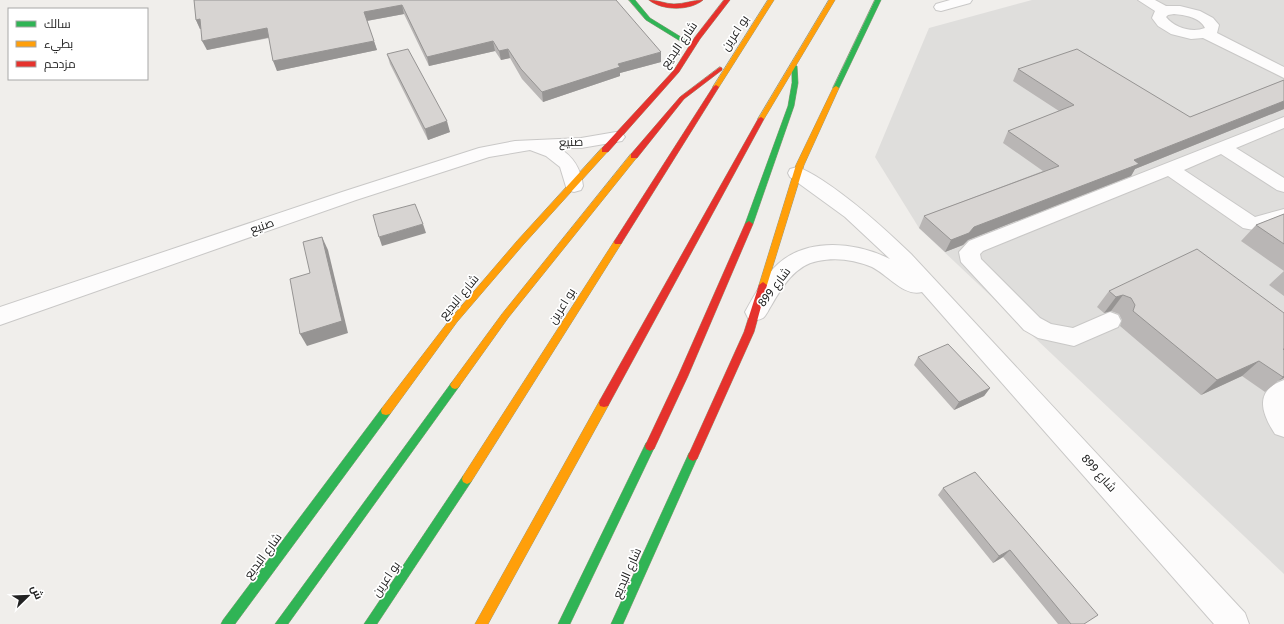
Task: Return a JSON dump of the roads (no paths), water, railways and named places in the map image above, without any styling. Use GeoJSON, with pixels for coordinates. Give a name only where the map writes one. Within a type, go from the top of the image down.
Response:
{"type":"FeatureCollection","features":[{"type":"Feature","properties":{"kind":"main road"},"geometry":{"type":"LineString","coordinates":[[632,0],[648,19],[692,46]]}},
{"type":"Feature","properties":{"kind":"main road"},"geometry":{"type":"LineString","coordinates":[[652,0],[659,4],[676,6],[691,4],[700,0]]}},
{"type":"Feature","properties":{"kind":"main road","name":"شارع البديع"},"geometry":{"type":"LineString","coordinates":[[227,624],[454,320],[520,244],[677,71],[692,46],[727,0]]}},
{"type":"Feature","properties":{"kind":"main road","name":"بو اعرين"},"geometry":{"type":"LineString","coordinates":[[370,624],[468,477],[770,0]]}},
{"type":"Feature","properties":{"kind":"main road"},"geometry":{"type":"LineString","coordinates":[[481,624],[794,63],[832,0]]}},
{"type":"Feature","properties":{"kind":"main road","name":"شارع البديع"},"geometry":{"type":"LineString","coordinates":[[617,624],[749,332],[756,313],[797,173],[816,128],[878,0]]}},
{"type":"Feature","properties":{"kind":"main road"},"geometry":{"type":"LineString","coordinates":[[281,624],[505,316],[678,103],[702,82],[730,62]]}},
{"type":"Feature","properties":{"kind":"main road"},"geometry":{"type":"LineString","coordinates":[[564,624],[683,376],[743,241],[791,106],[795,83],[794,63]]}},
{"type":"Feature","properties":{"kind":"street"},"geometry":{"type":"LineString","coordinates":[[941,6],[965,0]]}},
{"type":"Feature","properties":{"kind":"street"},"geometry":{"type":"LineString","coordinates":[[1145,0],[1164,11],[1186,11],[1207,19],[1212,25],[1212,30],[1206,33],[1188,34],[1168,27],[1159,18],[1160,14],[1164,11]]}},
{"type":"Feature","properties":{"kind":"street"},"geometry":{"type":"LineString","coordinates":[[1206,33],[1284,73]]}},
{"type":"Feature","properties":{"kind":"street"},"geometry":{"type":"LineString","coordinates":[[1110,321],[1074,337],[1046,332],[1032,324],[971,262],[969,252],[976,246],[1284,122]]}},
{"type":"Feature","properties":{"kind":"street","name":"صنيع"},"geometry":{"type":"LineString","coordinates":[[0,316],[442,165],[485,152],[526,145],[581,143],[616,137]]}},
{"type":"Feature","properties":{"kind":"street","name":"صنيع"},"geometry":{"type":"LineString","coordinates":[[526,145],[547,149],[563,158],[571,168],[574,186]]}},
{"type":"Feature","properties":{"kind":"street"},"geometry":{"type":"LineString","coordinates":[[1222,147],[1284,186]]}},
{"type":"Feature","properties":{"kind":"street"},"geometry":{"type":"LineString","coordinates":[[1170,169],[1250,223],[1259,224],[1284,216]]}},
{"type":"Feature","properties":{"kind":"street","name":"شارع 899"},"geometry":{"type":"LineString","coordinates":[[797,173],[831,195],[862,219],[890,246],[963,323],[1234,624]]}},
{"type":"Feature","properties":{"kind":"street","name":"شارع 899"},"geometry":{"type":"LineString","coordinates":[[756,313],[784,270],[796,261],[817,253],[837,252],[858,254],[878,262],[890,269],[963,323]]}},
{"type":"Feature","properties":{"kind":"street"},"geometry":{"type":"LineString","coordinates":[[1284,390],[1276,396],[1274,405],[1276,415],[1284,426]]}}]}
